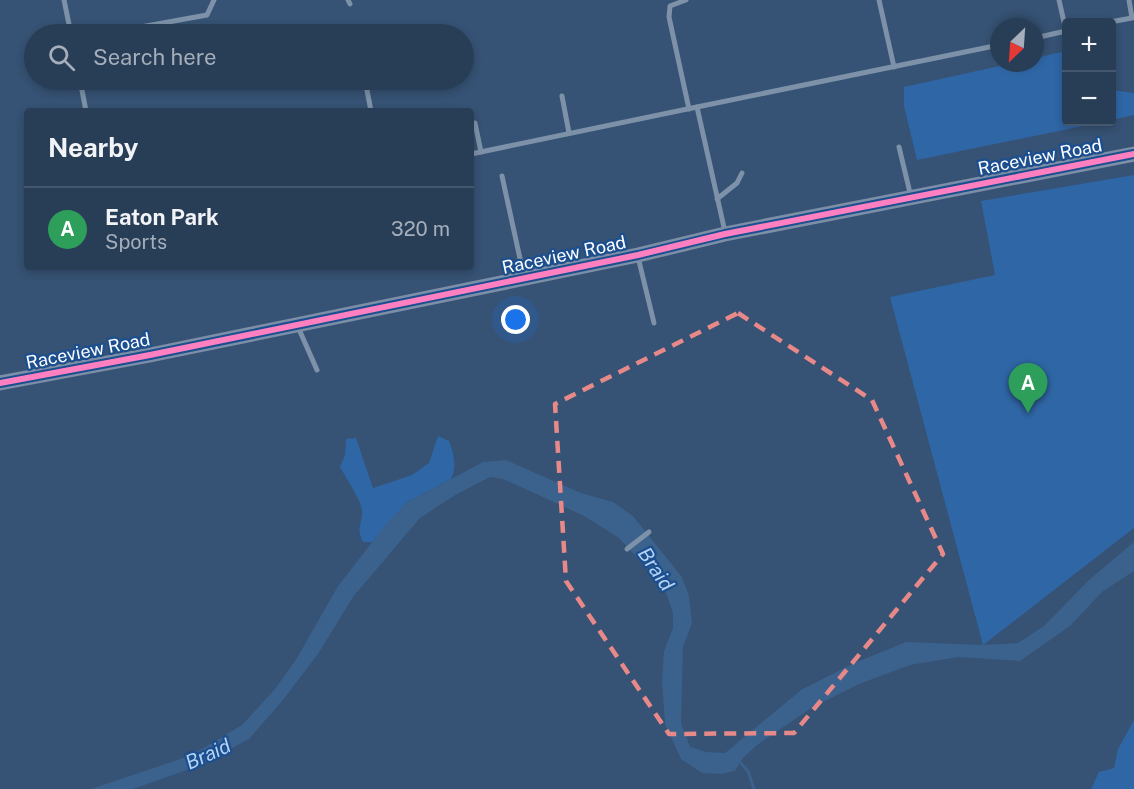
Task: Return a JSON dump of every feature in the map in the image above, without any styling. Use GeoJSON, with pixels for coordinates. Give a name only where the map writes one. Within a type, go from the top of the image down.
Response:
{"type":"FeatureCollection","features":[{"type":"Feature","properties":{"kind":"main road","name":"Raceview Road"},"geometry":{"type":"LineString","coordinates":[[0,383],[524,279],[725,234],[1134,154]]}},
{"type":"Feature","properties":{"kind":"lane"},"geometry":{"type":"LineString","coordinates":[[64,0],[69,24]]}},
{"type":"Feature","properties":{"kind":"lane"},"geometry":{"type":"LineString","coordinates":[[157,24],[207,15],[214,0]]}},
{"type":"Feature","properties":{"kind":"lane"},"geometry":{"type":"LineString","coordinates":[[686,0],[670,6],[669,17],[688,109]]}},
{"type":"Feature","properties":{"kind":"lane"},"geometry":{"type":"LineString","coordinates":[[879,0],[894,67]]}},
{"type":"Feature","properties":{"kind":"lane"},"geometry":{"type":"LineString","coordinates":[[1059,0],[1063,18]]}},
{"type":"Feature","properties":{"kind":"lane"},"geometry":{"type":"LineString","coordinates":[[1116,21],[1132,18],[1129,0]]}},
{"type":"Feature","properties":{"kind":"lane"},"geometry":{"type":"LineString","coordinates":[[1044,36],[1062,32]]}},
{"type":"Feature","properties":{"kind":"lane"},"geometry":{"type":"LineString","coordinates":[[474,153],[990,47]]}},
{"type":"Feature","properties":{"kind":"lane"},"geometry":{"type":"LineString","coordinates":[[82,90],[85,108]]}},
{"type":"Feature","properties":{"kind":"lane"},"geometry":{"type":"LineString","coordinates":[[367,90],[370,108]]}},
{"type":"Feature","properties":{"kind":"lane"},"geometry":{"type":"LineString","coordinates":[[562,96],[569,133]]}},
{"type":"Feature","properties":{"kind":"lane"},"geometry":{"type":"LineString","coordinates":[[697,107],[725,234]]}},
{"type":"Feature","properties":{"kind":"lane"},"geometry":{"type":"LineString","coordinates":[[476,123],[481,152]]}},
{"type":"Feature","properties":{"kind":"lane"},"geometry":{"type":"LineString","coordinates":[[899,147],[911,198]]}},
{"type":"Feature","properties":{"kind":"lane"},"geometry":{"type":"LineString","coordinates":[[717,199],[737,183],[742,173]]}},
{"type":"Feature","properties":{"kind":"lane"},"geometry":{"type":"LineString","coordinates":[[502,176],[524,279]]}},
{"type":"Feature","properties":{"kind":"lane"},"geometry":{"type":"LineString","coordinates":[[638,255],[654,323]]}},
{"type":"Feature","properties":{"kind":"lane"},"geometry":{"type":"LineString","coordinates":[[297,325],[316,370]]}},
{"type":"Feature","properties":{"kind":"lane"},"geometry":{"type":"LineString","coordinates":[[627,549],[650,532]]}},
{"type":"Feature","properties":{"kind":"highlighted area"},"geometry":{"type":"Polygon","coordinates":[[[738,313],[872,400],[943,554],[794,733],[669,734],[566,581],[555,404],[738,313]]]}},
{"type":"Feature","properties":{"kind":"shaded area"},"geometry":{"type":"Polygon","coordinates":[[[1062,52],[1062,126],[1083,126],[917,160],[904,106],[904,87],[990,68],[990,72],[1044,72],[1044,56],[1062,52]]]}},
{"type":"Feature","properties":{"kind":"shaded area"},"geometry":{"type":"Polygon","coordinates":[[[1116,91],[1134,93],[1134,115],[1116,119],[1116,91]]]}},
{"type":"Feature","properties":{"kind":"shaded area"},"geometry":{"type":"Polygon","coordinates":[[[1134,175],[1134,528],[983,645],[890,297],[995,275],[981,201],[1134,175]]]}},
{"type":"Feature","properties":{"kind":"shaded area"},"geometry":{"type":"Polygon","coordinates":[[[438,436],[449,441],[454,460],[451,479],[406,503],[372,542],[363,542],[360,533],[361,506],[340,467],[345,455],[346,439],[356,438],[373,488],[412,475],[429,463],[438,436]]]}},
{"type":"Feature","properties":{"kind":"shaded area"},"geometry":{"type":"Polygon","coordinates":[[[1134,720],[1134,789],[1091,789],[1099,772],[1114,768],[1118,749],[1134,720]]]}},
{"type":"Feature","properties":{"kind":"water","name":"Braid"},"geometry":{"type":"Polygon","coordinates":[[[506,460],[581,493],[613,502],[633,516],[682,577],[689,596],[692,623],[683,647],[681,723],[690,747],[706,752],[725,753],[801,690],[852,664],[906,642],[983,645],[1018,643],[1044,626],[1089,580],[1134,542],[1134,571],[1102,592],[1070,626],[1020,661],[958,657],[910,665],[859,684],[813,707],[757,745],[743,758],[735,771],[721,774],[702,773],[681,759],[665,724],[662,681],[664,651],[673,628],[673,613],[664,587],[619,538],[584,516],[503,479],[490,477],[457,494],[420,518],[353,597],[318,654],[283,700],[249,739],[201,765],[133,789],[91,789],[192,755],[242,725],[275,689],[297,658],[338,586],[387,523],[406,503],[483,462],[506,460]]]}},
{"type":"Feature","properties":{"kind":"waterway"},"geometry":{"type":"LineString","coordinates":[[738,760],[748,771],[754,789]]}},
{"type":"Feature","properties":{"kind":"cycle path"},"geometry":{"type":"LineString","coordinates":[[0,383],[150,355],[638,255],[725,234],[1134,154]]}},
{"type":"Feature","properties":{"kind":"place","name":"Eaton Park"},"geometry":{"type":"Point","coordinates":[1028,413]}}]}
